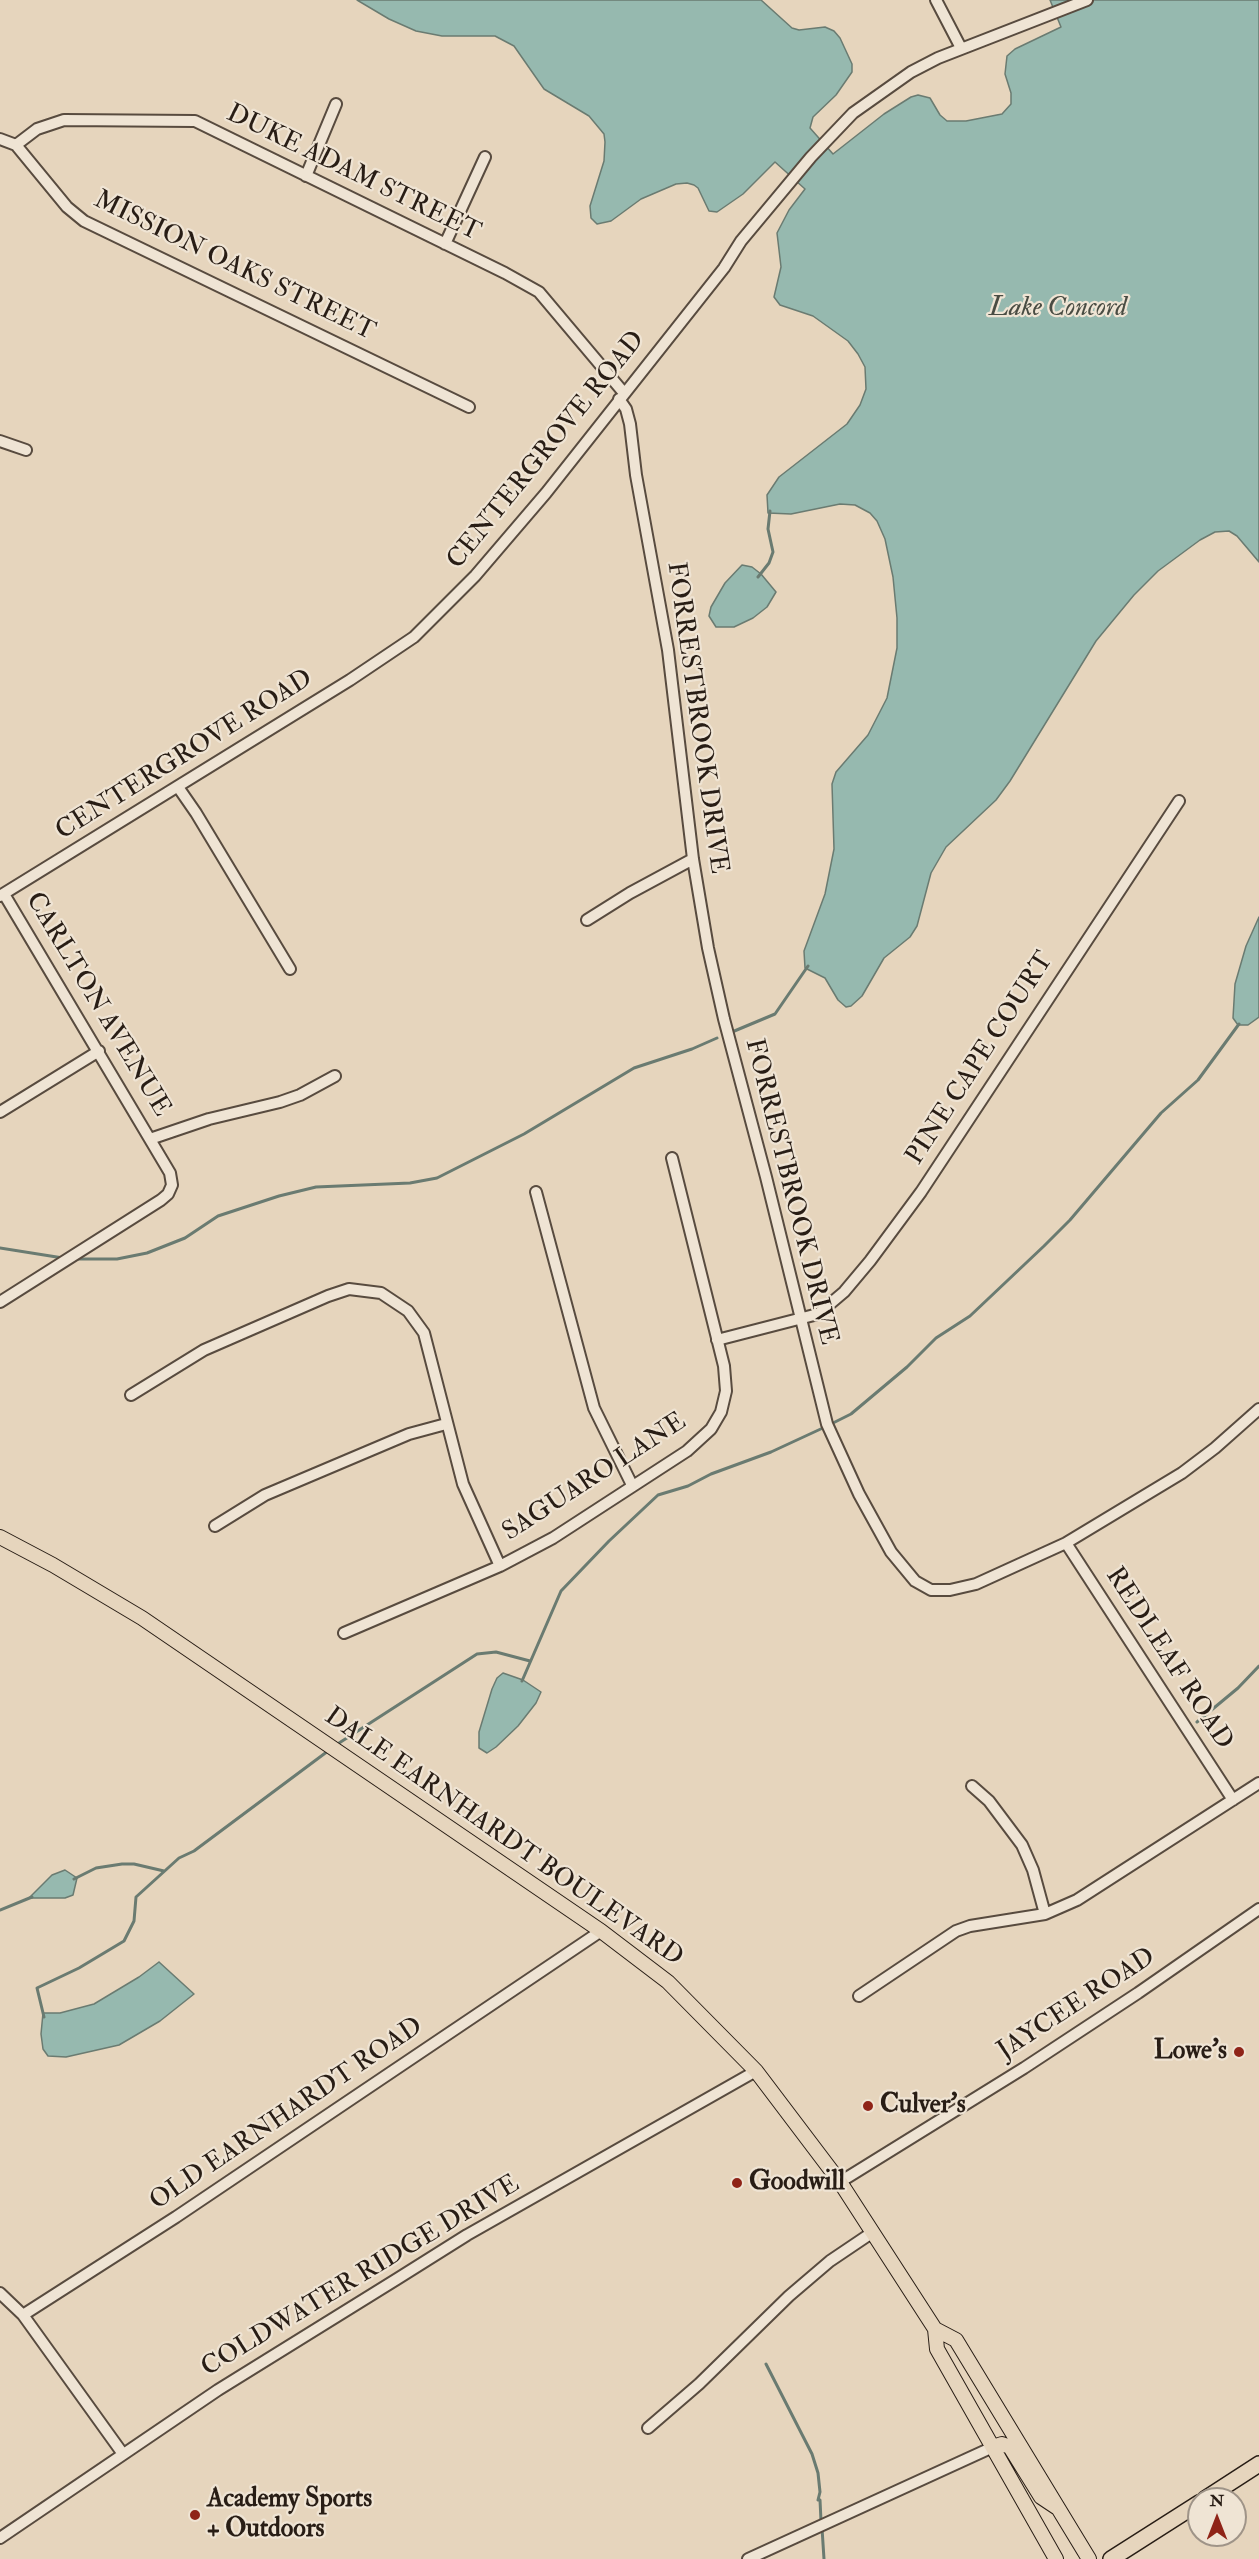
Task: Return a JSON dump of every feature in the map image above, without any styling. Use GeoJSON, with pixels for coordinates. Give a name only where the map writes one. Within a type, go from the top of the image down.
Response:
{"type":"FeatureCollection","features":[{"type":"Feature","properties":{"kind":"highway"},"geometry":{"type":"LineString","coordinates":[[1224,2487],[1259,2464]]}},
{"type":"Feature","properties":{"kind":"highway"},"geometry":{"type":"LineString","coordinates":[[1111,2559],[1187,2511]]}},
{"type":"Feature","properties":{"kind":"main road","name":"DALE EARNHARDT BOULEVARD"},"geometry":{"type":"LineString","coordinates":[[0,1538],[53,1565],[142,1618],[601,1931],[669,1982],[756,2071],[840,2182],[935,2329],[937,2349],[1056,2559]]}},
{"type":"Feature","properties":{"kind":"main road","name":"DALE EARNHARDT BOULEVARD"},"geometry":{"type":"LineString","coordinates":[[935,2329],[956,2340],[1089,2559]]}},
{"type":"Feature","properties":{"kind":"main road"},"geometry":{"type":"LineString","coordinates":[[993,2447],[1002,2444],[1010,2447],[1041,2497],[1060,2510]]}},
{"type":"Feature","properties":{"kind":"street"},"geometry":{"type":"LineString","coordinates":[[936,0],[961,48]]}},
{"type":"Feature","properties":{"kind":"street","name":"CENTERGROVE ROAD"},"geometry":{"type":"LineString","coordinates":[[2,895],[178,788],[382,660],[414,637],[475,576],[546,493],[724,268],[741,241],[811,157],[853,113],[911,72],[961,48],[1087,0]]}},
{"type":"Feature","properties":{"kind":"street"},"geometry":{"type":"LineString","coordinates":[[306,176],[336,105]]}},
{"type":"Feature","properties":{"kind":"street","name":"DUKE ADAM STREET"},"geometry":{"type":"LineString","coordinates":[[16,145],[37,129],[64,120],[195,121],[539,292],[622,396]]}},
{"type":"Feature","properties":{"kind":"street"},"geometry":{"type":"LineString","coordinates":[[0,139],[16,145]]}},
{"type":"Feature","properties":{"kind":"street","name":"MISSION OAKS STREET"},"geometry":{"type":"LineString","coordinates":[[16,145],[67,207],[84,221],[469,407]]}},
{"type":"Feature","properties":{"kind":"street"},"geometry":{"type":"LineString","coordinates":[[445,244],[484,157]]}},
{"type":"Feature","properties":{"kind":"street","name":"FORRESTBROOK DRIVE"},"geometry":{"type":"LineString","coordinates":[[622,396],[630,424],[638,485],[668,650],[693,859],[708,948],[724,1019],[766,1177],[816,1388],[837,1449],[891,1552],[915,1581],[931,1590],[950,1590],[976,1584],[1066,1543],[1182,1473],[1215,1449],[1259,1409]]}},
{"type":"Feature","properties":{"kind":"street"},"geometry":{"type":"LineString","coordinates":[[0,441],[26,450]]}},
{"type":"Feature","properties":{"kind":"street"},"geometry":{"type":"LineString","coordinates":[[178,788],[196,813],[291,969]]}},
{"type":"Feature","properties":{"kind":"street","name":"PINE CAPE COURT"},"geometry":{"type":"LineString","coordinates":[[717,1340],[818,1314],[857,1277],[895,1229],[1179,801]]}},
{"type":"Feature","properties":{"kind":"street"},"geometry":{"type":"LineString","coordinates":[[587,920],[630,893],[693,859]]}},
{"type":"Feature","properties":{"kind":"street","name":"CARLTON AVENUE"},"geometry":{"type":"LineString","coordinates":[[0,1302],[168,1194],[172,1185],[170,1173],[99,1051],[2,895]]}},
{"type":"Feature","properties":{"kind":"street"},"geometry":{"type":"LineString","coordinates":[[0,1112],[99,1051]]}},
{"type":"Feature","properties":{"kind":"street"},"geometry":{"type":"LineString","coordinates":[[150,1139],[225,1115],[280,1102],[300,1095],[335,1076]]}},
{"type":"Feature","properties":{"kind":"street","name":"SAGUARO LANE"},"geometry":{"type":"LineString","coordinates":[[344,1633],[500,1566],[553,1538],[687,1450],[711,1429],[721,1412],[726,1391],[724,1366],[672,1158]]}},
{"type":"Feature","properties":{"kind":"street"},"geometry":{"type":"LineString","coordinates":[[536,1192],[594,1408],[632,1485]]}},
{"type":"Feature","properties":{"kind":"street"},"geometry":{"type":"LineString","coordinates":[[131,1395],[204,1350],[328,1296],[349,1289],[381,1293],[408,1311],[424,1333],[463,1484],[500,1566]]}},
{"type":"Feature","properties":{"kind":"street"},"geometry":{"type":"LineString","coordinates":[[215,1526],[265,1495],[409,1434],[446,1424]]}},
{"type":"Feature","properties":{"kind":"street","name":"REDLEAF ROAD"},"geometry":{"type":"LineString","coordinates":[[1066,1543],[1233,1800]]}},
{"type":"Feature","properties":{"kind":"street"},"geometry":{"type":"LineString","coordinates":[[859,1996],[956,1931],[970,1926],[1045,1914],[1077,1900],[1259,1783]]}},
{"type":"Feature","properties":{"kind":"street"},"geometry":{"type":"LineString","coordinates":[[972,1786],[989,1802],[1022,1845],[1033,1870],[1045,1914]]}},
{"type":"Feature","properties":{"kind":"street","name":"JAYCEE ROAD"},"geometry":{"type":"LineString","coordinates":[[840,2182],[1138,1993],[1259,1909]]}},
{"type":"Feature","properties":{"kind":"street","name":"OLD EARNHARDT ROAD"},"geometry":{"type":"LineString","coordinates":[[23,2315],[176,2217],[601,1931]]}},
{"type":"Feature","properties":{"kind":"street","name":"COLDWATER RIDGE DRIVE"},"geometry":{"type":"LineString","coordinates":[[0,2538],[218,2390],[467,2235],[756,2071]]}},
{"type":"Feature","properties":{"kind":"street"},"geometry":{"type":"LineString","coordinates":[[648,2428],[699,2384],[789,2295],[830,2261],[873,2232]]}},
{"type":"Feature","properties":{"kind":"street"},"geometry":{"type":"LineString","coordinates":[[0,2293],[23,2315],[123,2454]]}},
{"type":"Feature","properties":{"kind":"street"},"geometry":{"type":"LineString","coordinates":[[748,2559],[993,2447]]}},
{"type":"Feature","properties":{"kind":"water","name":"Lake Concord"},"geometry":{"type":"Polygon","coordinates":[[[357,0],[761,0],[792,28],[799,30],[825,27],[834,31],[840,38],[852,64],[852,72],[836,95],[813,117],[810,128],[833,154],[884,114],[918,95],[930,98],[940,115],[947,121],[966,121],[1002,114],[1011,104],[1011,93],[1005,74],[1007,56],[1015,49],[1061,27],[1050,0],[1259,0],[1259,562],[1237,536],[1229,531],[1215,532],[1200,540],[1158,571],[1134,595],[1096,641],[996,800],[946,847],[931,873],[917,926],[910,937],[884,958],[862,996],[851,1006],[846,1007],[838,1000],[825,978],[805,968],[804,951],[825,894],[834,849],[832,784],[836,772],[868,735],[887,698],[897,648],[897,618],[893,577],[885,539],[877,521],[870,513],[855,505],[840,504],[791,514],[768,513],[767,495],[779,477],[847,424],[860,405],[866,389],[865,367],[848,341],[813,316],[780,305],[774,297],[781,267],[777,233],[789,210],[805,189],[775,162],[743,194],[717,212],[709,211],[698,188],[694,185],[676,184],[641,199],[611,221],[597,224],[591,218],[590,206],[604,161],[604,134],[589,116],[544,89],[514,46],[495,36],[442,36],[416,31],[389,19],[357,0]]]}},
{"type":"Feature","properties":{"kind":"water"},"geometry":{"type":"Polygon","coordinates":[[[742,565],[752,567],[761,574],[776,592],[767,607],[753,618],[734,627],[716,627],[709,616],[711,607],[725,583],[742,565]]]}},
{"type":"Feature","properties":{"kind":"water"},"geometry":{"type":"Polygon","coordinates":[[[1259,917],[1259,1017],[1248,1025],[1238,1025],[1233,1018],[1235,984],[1246,946],[1259,917]]]}},
{"type":"Feature","properties":{"kind":"water"},"geometry":{"type":"Polygon","coordinates":[[[503,1673],[523,1680],[541,1692],[536,1703],[518,1726],[487,1753],[479,1748],[479,1732],[492,1689],[497,1678],[503,1673]]]}},
{"type":"Feature","properties":{"kind":"water"},"geometry":{"type":"Polygon","coordinates":[[[65,1870],[77,1878],[73,1895],[65,1898],[29,1898],[52,1875],[65,1870]]]}},
{"type":"Feature","properties":{"kind":"water"},"geometry":{"type":"Polygon","coordinates":[[[159,1962],[194,1994],[160,2021],[119,2045],[66,2057],[48,2056],[43,2049],[41,2034],[43,2013],[60,2013],[94,2004],[159,1962]]]}},
{"type":"Feature","properties":{"kind":"waterway"},"geometry":{"type":"LineString","coordinates":[[758,577],[769,563],[773,552],[768,529],[770,511]]}},
{"type":"Feature","properties":{"kind":"waterway"},"geometry":{"type":"LineString","coordinates":[[732,1032],[775,1014],[808,966]]}},
{"type":"Feature","properties":{"kind":"waterway"},"geometry":{"type":"LineString","coordinates":[[831,1424],[851,1414],[907,1367],[936,1338],[970,1316],[1044,1246],[1070,1220],[1161,1113],[1198,1080],[1239,1024]]}},
{"type":"Feature","properties":{"kind":"waterway"},"geometry":{"type":"LineString","coordinates":[[76,1259],[117,1259],[147,1253],[185,1238],[218,1216],[279,1196],[316,1187],[410,1183],[437,1178],[524,1134],[634,1068],[692,1049],[717,1038]]}},
{"type":"Feature","properties":{"kind":"waterway"},"geometry":{"type":"LineString","coordinates":[[0,1248],[63,1258]]}},
{"type":"Feature","properties":{"kind":"waterway"},"geometry":{"type":"LineString","coordinates":[[522,1681],[561,1591],[658,1495],[688,1486],[711,1474],[771,1452],[825,1427]]}},
{"type":"Feature","properties":{"kind":"waterway"},"geometry":{"type":"LineString","coordinates":[[336,1745],[477,1654],[496,1652],[530,1661]]}},
{"type":"Feature","properties":{"kind":"waterway"},"geometry":{"type":"LineString","coordinates":[[1197,1722],[1238,1688],[1259,1666]]}},
{"type":"Feature","properties":{"kind":"waterway"},"geometry":{"type":"LineString","coordinates":[[44,2017],[37,1988],[79,1968],[124,1941],[134,1921],[136,1897],[179,1858],[194,1851],[328,1751]]}},
{"type":"Feature","properties":{"kind":"waterway"},"geometry":{"type":"LineString","coordinates":[[74,1879],[96,1868],[122,1864],[134,1864],[164,1871]]}},
{"type":"Feature","properties":{"kind":"waterway"},"geometry":{"type":"LineString","coordinates":[[0,1910],[32,1897]]}},
{"type":"Feature","properties":{"kind":"waterway"},"geometry":{"type":"LineString","coordinates":[[766,2364],[812,2454],[818,2473],[821,2521]]}},
{"type":"Feature","properties":{"kind":"waterway"},"geometry":{"type":"LineString","coordinates":[[822,2528],[824,2559]]}},
{"type":"Feature","properties":{"kind":"place","name":"Lowe's"},"geometry":{"type":"Point","coordinates":[1239,2052]}},
{"type":"Feature","properties":{"kind":"place","name":"Culver's"},"geometry":{"type":"Point","coordinates":[868,2106]}},
{"type":"Feature","properties":{"kind":"place","name":"Goodwill"},"geometry":{"type":"Point","coordinates":[737,2183]}},
{"type":"Feature","properties":{"kind":"place","name":"Academy Sports + Outdoors"},"geometry":{"type":"Point","coordinates":[195,2515]}}]}
